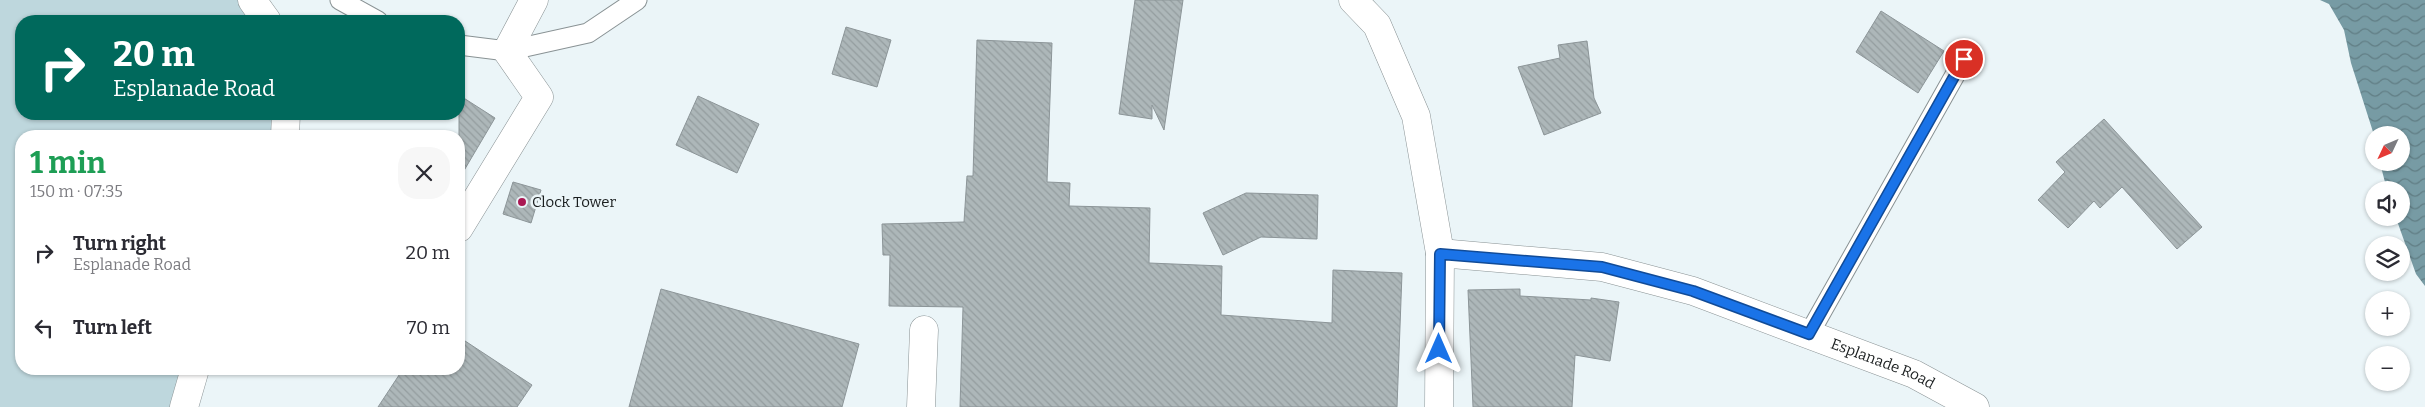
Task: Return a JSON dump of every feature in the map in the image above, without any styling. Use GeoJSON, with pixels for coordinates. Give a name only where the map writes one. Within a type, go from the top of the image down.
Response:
{"type":"FeatureCollection","features":[{"type":"Feature","properties":{"kind":"street"},"geometry":{"type":"LineString","coordinates":[[252,0],[263,15]]}},
{"type":"Feature","properties":{"kind":"street"},"geometry":{"type":"LineString","coordinates":[[275,0],[278,15]]}},
{"type":"Feature","properties":{"kind":"street"},"geometry":{"type":"LineString","coordinates":[[465,218],[539,97],[507,51],[534,0]]}},
{"type":"Feature","properties":{"kind":"street"},"geometry":{"type":"LineString","coordinates":[[1353,0],[1377,25],[1416,116],[1440,254],[1439,407]]}},
{"type":"Feature","properties":{"kind":"street","name":"Esplanade Road"},"geometry":{"type":"LineString","coordinates":[[1440,254],[1602,267],[1693,291],[1914,374],[1975,407]]}},
{"type":"Feature","properties":{"kind":"street"},"geometry":{"type":"LineString","coordinates":[[921,407],[924,330]]}},
{"type":"Feature","properties":{"kind":"street"},"geometry":{"type":"LineString","coordinates":[[184,407],[193,375]]}},
{"type":"Feature","properties":{"kind":"lane"},"geometry":{"type":"LineString","coordinates":[[340,0],[367,15]]}},
{"type":"Feature","properties":{"kind":"lane"},"geometry":{"type":"LineString","coordinates":[[465,46],[507,51],[588,33],[637,0]]}},
{"type":"Feature","properties":{"kind":"lane"},"geometry":{"type":"LineString","coordinates":[[1809,334],[1964,59]]}},
{"type":"Feature","properties":{"kind":"shaded area"},"geometry":{"type":"Polygon","coordinates":[[[0,0],[252,0],[263,15],[15,15],[15,120],[286,120],[285,130],[15,130],[15,375],[193,375],[184,407],[0,407],[0,0]]]}},
{"type":"Feature","properties":{"kind":"water"},"geometry":{"type":"Polygon","coordinates":[[[2320,0],[2425,0],[2425,286],[2416,274],[2410,257],[2410,236],[2402,236],[2399,226],[2410,226],[2410,181],[2385,181],[2382,171],[2410,171],[2410,126],[2371,126],[2351,63],[2344,30],[2329,4],[2320,0]]]}},
{"type":"Feature","properties":{"kind":"building"},"geometry":{"type":"Polygon","coordinates":[[[1135,0],[1183,0],[1164,130],[1152,105],[1152,119],[1119,114],[1135,0]]]}},
{"type":"Feature","properties":{"kind":"building"},"geometry":{"type":"Polygon","coordinates":[[[1881,11],[1944,51],[1918,93],[1856,52],[1881,11]]]}},
{"type":"Feature","properties":{"kind":"building"},"geometry":{"type":"Polygon","coordinates":[[[846,27],[891,40],[877,87],[832,74],[846,27]]]}},
{"type":"Feature","properties":{"kind":"building"},"geometry":{"type":"Polygon","coordinates":[[[977,40],[1052,43],[1047,182],[1070,183],[1069,206],[1150,208],[1149,263],[1222,266],[1221,315],[1332,323],[1333,270],[1402,273],[1397,407],[960,407],[963,307],[889,306],[890,255],[883,255],[882,224],[964,222],[967,176],[973,176],[977,40]]]}},
{"type":"Feature","properties":{"kind":"building"},"geometry":{"type":"Polygon","coordinates":[[[1587,41],[1594,98],[1601,113],[1544,135],[1518,67],[1560,58],[1558,45],[1587,41]]]}},
{"type":"Feature","properties":{"kind":"building"},"geometry":{"type":"Polygon","coordinates":[[[698,96],[759,124],[737,173],[676,145],[698,96]]]}},
{"type":"Feature","properties":{"kind":"building"},"geometry":{"type":"Polygon","coordinates":[[[465,99],[495,118],[465,169],[465,130],[459,130],[459,120],[465,120],[465,99]]]}},
{"type":"Feature","properties":{"kind":"building"},"geometry":{"type":"Polygon","coordinates":[[[2104,119],[2202,227],[2177,249],[2122,187],[2100,208],[2094,201],[2068,228],[2038,200],[2065,172],[2056,162],[2104,119]]]}},
{"type":"Feature","properties":{"kind":"building","name":"Clock Tower"},"geometry":{"type":"Polygon","coordinates":[[[513,182],[541,190],[531,223],[503,214],[513,182]]]}},
{"type":"Feature","properties":{"kind":"building"},"geometry":{"type":"Polygon","coordinates":[[[1246,193],[1318,195],[1317,239],[1261,237],[1223,255],[1203,213],[1246,193]]]}},
{"type":"Feature","properties":{"kind":"building"},"geometry":{"type":"Polygon","coordinates":[[[661,289],[859,344],[842,407],[629,407],[661,289]]]}},
{"type":"Feature","properties":{"kind":"building"},"geometry":{"type":"Polygon","coordinates":[[[1520,289],[1520,296],[1591,300],[1591,298],[1619,302],[1610,361],[1575,355],[1572,407],[1473,407],[1468,290],[1520,289]]]}},
{"type":"Feature","properties":{"kind":"building"},"geometry":{"type":"Polygon","coordinates":[[[465,341],[532,385],[517,407],[378,407],[399,375],[465,375],[465,341]]]}},
{"type":"Feature","properties":{"kind":"place","name":"Clock Tower"},"geometry":{"type":"Point","coordinates":[522,202]}},
{"type":"Feature","properties":{"kind":"route"},"geometry":{"type":"LineString","coordinates":[[1439,349],[1440,254],[1602,267],[1693,291],[1809,334],[1964,59]]}}]}
